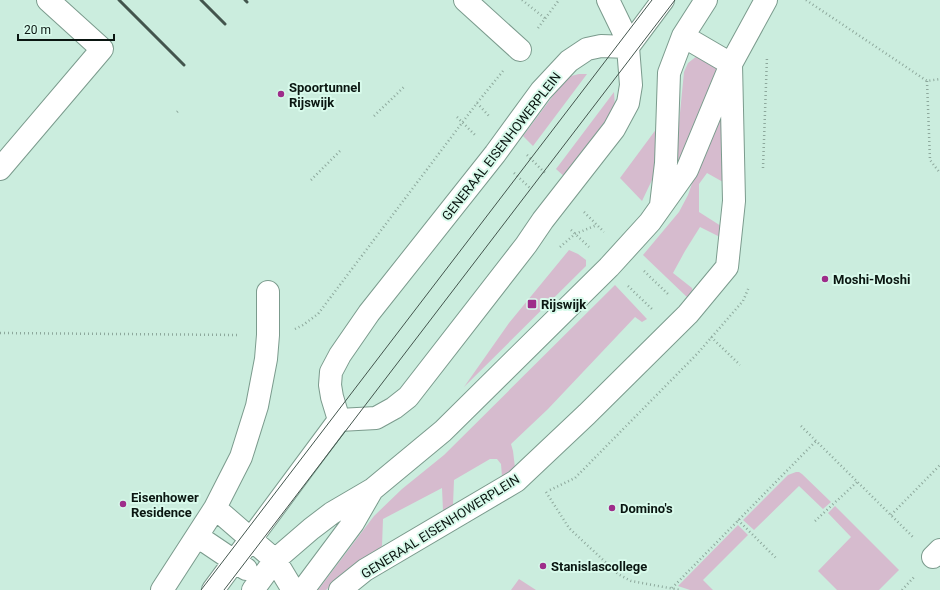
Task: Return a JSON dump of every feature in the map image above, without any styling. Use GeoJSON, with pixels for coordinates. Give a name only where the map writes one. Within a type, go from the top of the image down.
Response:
{"type":"FeatureCollection","features":[{"type":"Feature","properties":{"kind":"street"},"geometry":{"type":"LineString","coordinates":[[0,169],[102,49],[48,0]]}},
{"type":"Feature","properties":{"kind":"street"},"geometry":{"type":"LineString","coordinates":[[465,0],[520,50]]}},
{"type":"Feature","properties":{"kind":"street"},"geometry":{"type":"LineString","coordinates":[[212,590],[339,420],[376,418],[394,408],[408,397],[614,129],[628,103],[631,85],[628,47],[625,35],[608,0]]}},
{"type":"Feature","properties":{"kind":"street"},"geometry":{"type":"LineString","coordinates":[[628,47],[663,0]]}},
{"type":"Feature","properties":{"kind":"street"},"geometry":{"type":"LineString","coordinates":[[661,206],[666,163],[669,73],[683,36],[706,0]]}},
{"type":"Feature","properties":{"kind":"street"},"geometry":{"type":"LineString","coordinates":[[257,584],[275,560],[332,513],[373,489],[443,431],[609,266],[650,222],[688,170],[731,64],[766,0]]}},
{"type":"Feature","properties":{"kind":"street"},"geometry":{"type":"LineString","coordinates":[[683,36],[731,64]]}},
{"type":"Feature","properties":{"kind":"street","name":"GENERAAL EISENHOWERPLEIN"},"geometry":{"type":"LineString","coordinates":[[339,420],[330,385],[331,372],[340,355],[369,313],[495,154],[542,90],[569,61],[588,49],[601,46],[628,47]]}},
{"type":"Feature","properties":{"kind":"street","name":"GENERAAL EISENHOWERPLEIN"},"geometry":{"type":"LineString","coordinates":[[340,590],[365,570],[516,482],[688,314],[727,266],[734,201],[731,64]]}},
{"type":"Feature","properties":{"kind":"street"},"geometry":{"type":"LineString","coordinates":[[162,590],[215,508],[241,457],[257,406],[266,359],[268,335],[268,292]]}},
{"type":"Feature","properties":{"kind":"street"},"geometry":{"type":"LineString","coordinates":[[303,590],[353,523],[373,489]]}},
{"type":"Feature","properties":{"kind":"street"},"geometry":{"type":"LineString","coordinates":[[215,508],[275,560],[293,590]]}},
{"type":"Feature","properties":{"kind":"street"},"geometry":{"type":"LineString","coordinates":[[197,536],[234,561],[257,584],[283,590]]}},
{"type":"Feature","properties":{"kind":"path"},"geometry":{"type":"LineString","coordinates":[[522,0],[546,19]]}},
{"type":"Feature","properties":{"kind":"path"},"geometry":{"type":"LineString","coordinates":[[806,0],[927,81],[940,79]]}},
{"type":"Feature","properties":{"kind":"path"},"geometry":{"type":"LineString","coordinates":[[927,81],[930,160],[940,173]]}},
{"type":"Feature","properties":{"kind":"path"},"geometry":{"type":"LineString","coordinates":[[374,116],[404,86]]}},
{"type":"Feature","properties":{"kind":"path"},"geometry":{"type":"LineString","coordinates":[[457,117],[698,354]]}},
{"type":"Feature","properties":{"kind":"path"},"geometry":{"type":"LineString","coordinates":[[311,180],[341,150]]}},
{"type":"Feature","properties":{"kind":"path"},"geometry":{"type":"LineString","coordinates":[[558,250],[575,234],[597,225]]}},
{"type":"Feature","properties":{"kind":"path"},"geometry":{"type":"LineString","coordinates":[[711,338],[740,365]]}},
{"type":"Feature","properties":{"kind":"path"},"geometry":{"type":"LineString","coordinates":[[801,426],[891,515],[937,554]]}},
{"type":"Feature","properties":{"kind":"path"},"geometry":{"type":"LineString","coordinates":[[672,588],[816,441]]}},
{"type":"Feature","properties":{"kind":"path"},"geometry":{"type":"LineString","coordinates":[[891,515],[940,465]]}},
{"type":"Feature","properties":{"kind":"path"},"geometry":{"type":"LineString","coordinates":[[815,521],[857,482]]}},
{"type":"Feature","properties":{"kind":"path"},"geometry":{"type":"LineString","coordinates":[[546,492],[569,528],[618,574],[632,581],[680,590]]}},
{"type":"Feature","properties":{"kind":"path"},"geometry":{"type":"LineString","coordinates":[[738,520],[777,559]]}},
{"type":"Feature","properties":{"kind":"shaded area"},"geometry":{"type":"Polygon","coordinates":[[[697,56],[723,64],[678,174],[675,164],[684,72],[688,63],[697,56]]]}},
{"type":"Feature","properties":{"kind":"shaded area"},"geometry":{"type":"Polygon","coordinates":[[[587,74],[533,146],[523,136],[564,81],[571,76],[587,74]]]}},
{"type":"Feature","properties":{"kind":"shaded area"},"geometry":{"type":"Polygon","coordinates":[[[614,92],[615,108],[612,114],[566,178],[556,169],[614,92]]]}},
{"type":"Feature","properties":{"kind":"shaded area"},"geometry":{"type":"Polygon","coordinates":[[[719,115],[724,118],[723,182],[707,173],[699,184],[699,212],[721,226],[720,237],[700,227],[673,273],[692,288],[693,292],[689,299],[643,255],[679,212],[688,195],[719,115]]]}},
{"type":"Feature","properties":{"kind":"shaded area"},"geometry":{"type":"Polygon","coordinates":[[[660,124],[656,163],[652,180],[642,201],[620,178],[660,124]]]}},
{"type":"Feature","properties":{"kind":"shaded area"},"geometry":{"type":"Polygon","coordinates":[[[569,250],[586,260],[586,266],[464,387],[509,323],[569,250]]]}},
{"type":"Feature","properties":{"kind":"shaded area"},"geometry":{"type":"Polygon","coordinates":[[[615,285],[647,319],[642,322],[635,317],[548,409],[511,444],[516,476],[502,477],[501,464],[497,459],[490,459],[454,480],[453,505],[443,511],[442,488],[383,519],[382,546],[340,577],[326,590],[318,590],[374,516],[402,489],[444,455],[615,285]]]}},
{"type":"Feature","properties":{"kind":"shaded area"},"geometry":{"type":"Polygon","coordinates":[[[796,472],[802,474],[831,502],[823,509],[799,486],[754,530],[743,520],[788,475],[796,472]]]}},
{"type":"Feature","properties":{"kind":"shaded area"},"geometry":{"type":"Polygon","coordinates":[[[835,506],[899,570],[879,590],[837,590],[818,571],[851,537],[828,513],[835,506]]]}},
{"type":"Feature","properties":{"kind":"shaded area"},"geometry":{"type":"Polygon","coordinates":[[[738,525],[748,535],[703,580],[713,590],[690,590],[678,586],[738,525]]]}},
{"type":"Feature","properties":{"kind":"shaded area"},"geometry":{"type":"Polygon","coordinates":[[[519,579],[536,590],[511,590],[519,579]]]}},
{"type":"Feature","properties":{"kind":"tram line"},"geometry":{"type":"LineString","coordinates":[[201,590],[652,0]]}},
{"type":"Feature","properties":{"kind":"tram line"},"geometry":{"type":"LineString","coordinates":[[224,590],[675,0]]}},
{"type":"Feature","properties":{"kind":"railway"},"geometry":{"type":"LineString","coordinates":[[119,0],[184,65]]}},
{"type":"Feature","properties":{"kind":"railway"},"geometry":{"type":"LineString","coordinates":[[201,0],[225,24]]}},
{"type":"Feature","properties":{"kind":"place","name":"Spoortunnel Rijswijk"},"geometry":{"type":"Point","coordinates":[281,94]}},
{"type":"Feature","properties":{"kind":"place","name":"Moshi-Moshi"},"geometry":{"type":"Point","coordinates":[825,279]}},
{"type":"Feature","properties":{"kind":"place","name":"Rijswijk"},"geometry":{"type":"Point","coordinates":[532,304]}},
{"type":"Feature","properties":{"kind":"place","name":"Eisenhower Residence"},"geometry":{"type":"Point","coordinates":[123,504]}},
{"type":"Feature","properties":{"kind":"place","name":"Domino's"},"geometry":{"type":"Point","coordinates":[612,508]}},
{"type":"Feature","properties":{"kind":"place","name":"Stanislascollege"},"geometry":{"type":"Point","coordinates":[543,566]}}]}
